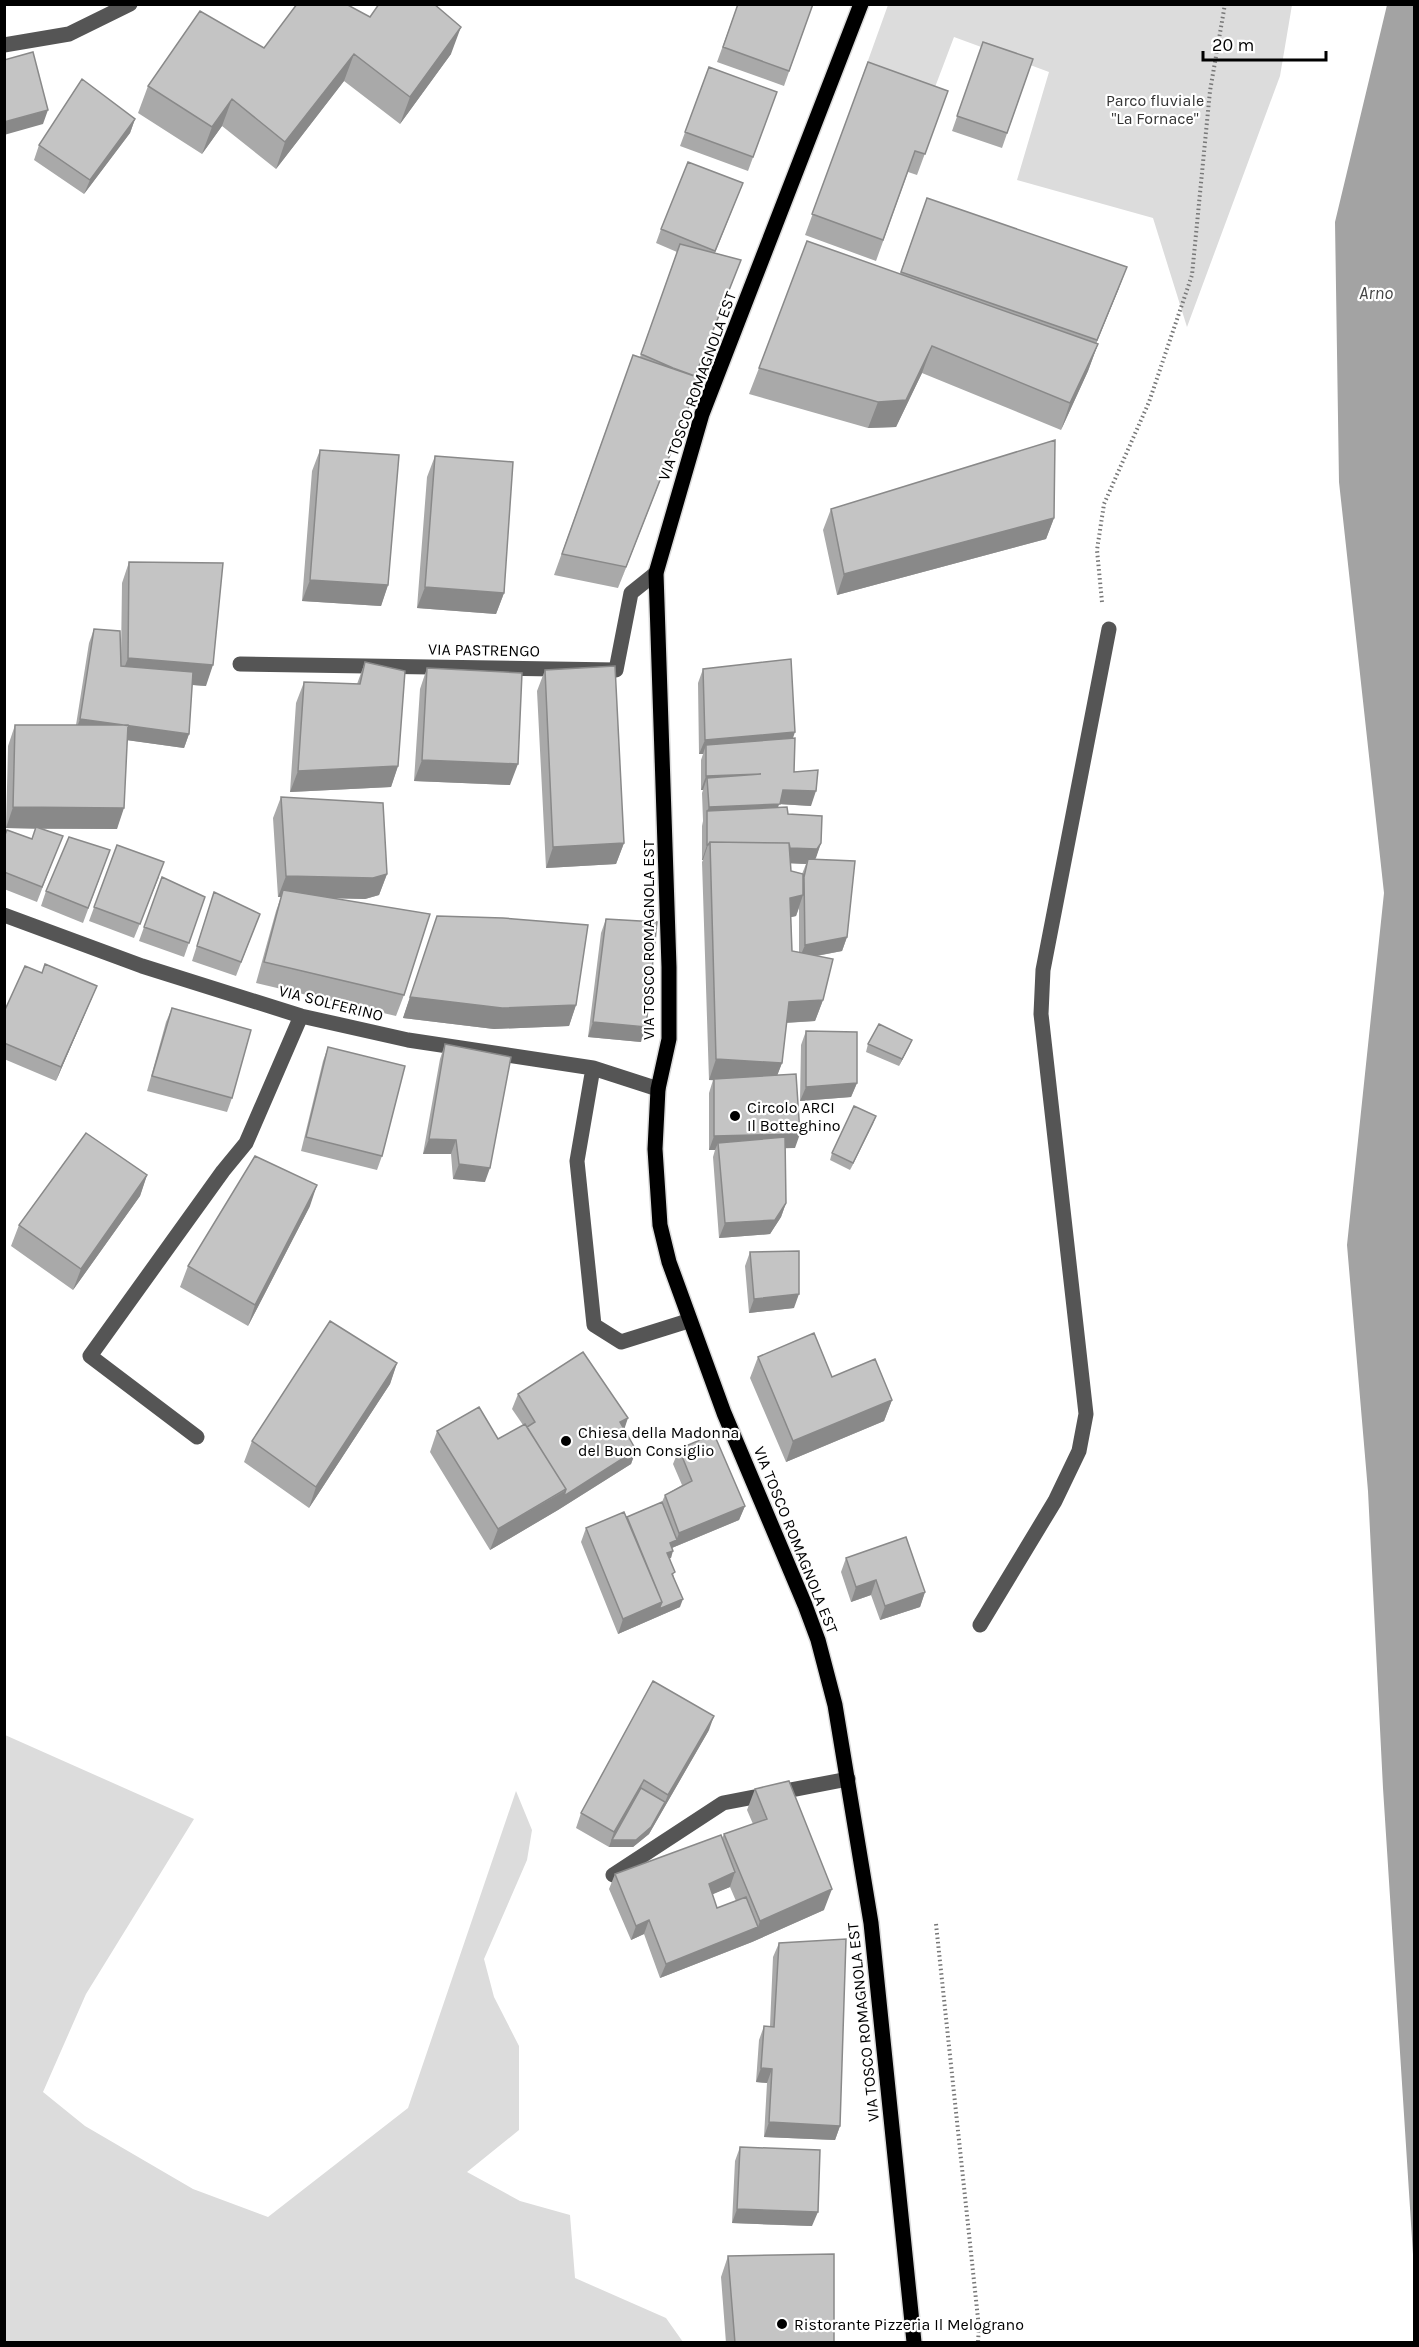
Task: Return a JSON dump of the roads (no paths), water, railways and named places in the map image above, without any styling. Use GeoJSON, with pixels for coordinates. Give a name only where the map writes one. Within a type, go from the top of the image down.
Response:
{"type":"FeatureCollection","features":[{"type":"Feature","properties":{"kind":"main road","name":"VIA TOSCO ROMAGNOLA EST"},"geometry":{"type":"LineString","coordinates":[[861,4],[702,414],[656,573],[669,967],[669,1039],[658,1089],[655,1149],[660,1225],[688,1321],[818,1640],[836,1705],[871,1923],[914,2343]]}},
{"type":"Feature","properties":{"kind":"street"},"geometry":{"type":"LineString","coordinates":[[4,45],[69,34],[130,4]]}},
{"type":"Feature","properties":{"kind":"street","name":"VIA PASTRENGO"},"geometry":{"type":"LineString","coordinates":[[240,664],[616,670],[631,593],[656,573]]}},
{"type":"Feature","properties":{"kind":"street"},"geometry":{"type":"LineString","coordinates":[[980,1625],[1055,1501],[1079,1451],[1086,1414],[1041,1014],[1044,970],[1109,630]]}},
{"type":"Feature","properties":{"kind":"street","name":"VIA SOLFERINO"},"geometry":{"type":"LineString","coordinates":[[4,915],[142,966],[302,1016],[408,1040],[593,1068],[658,1089]]}},
{"type":"Feature","properties":{"kind":"street"},"geometry":{"type":"LineString","coordinates":[[197,1437],[90,1356],[223,1171],[246,1143],[302,1016]]}},
{"type":"Feature","properties":{"kind":"street"},"geometry":{"type":"LineString","coordinates":[[593,1068],[577,1161],[594,1325],[621,1342],[688,1321]]}},
{"type":"Feature","properties":{"kind":"street"},"geometry":{"type":"LineString","coordinates":[[613,1875],[723,1803],[848,1779]]}},
{"type":"Feature","properties":{"kind":"water","name":"Arno"},"geometry":{"type":"Polygon","coordinates":[[[1387,5],[1414,5],[1414,2270],[1383,1788],[1368,1491],[1347,1245],[1384,893],[1339,482],[1335,222],[1387,5]]]}},
{"type":"Feature","properties":{"kind":"place","name":"Circolo ARCI Il Botteghino"},"geometry":{"type":"Point","coordinates":[735,1116]}},
{"type":"Feature","properties":{"kind":"place","name":"Chiesa della Madonna del Buon Consiglio"},"geometry":{"type":"Point","coordinates":[566,1441]}},
{"type":"Feature","properties":{"kind":"place","name":"Ristorante Pizzeria Il Melograno"},"geometry":{"type":"Point","coordinates":[782,2324]}},
{"type":"Feature","properties":{"kind":"park label","name":"Parco fluviale \"La Fornace\""},"geometry":{"type":"Point","coordinates":[1155,109]}}]}
